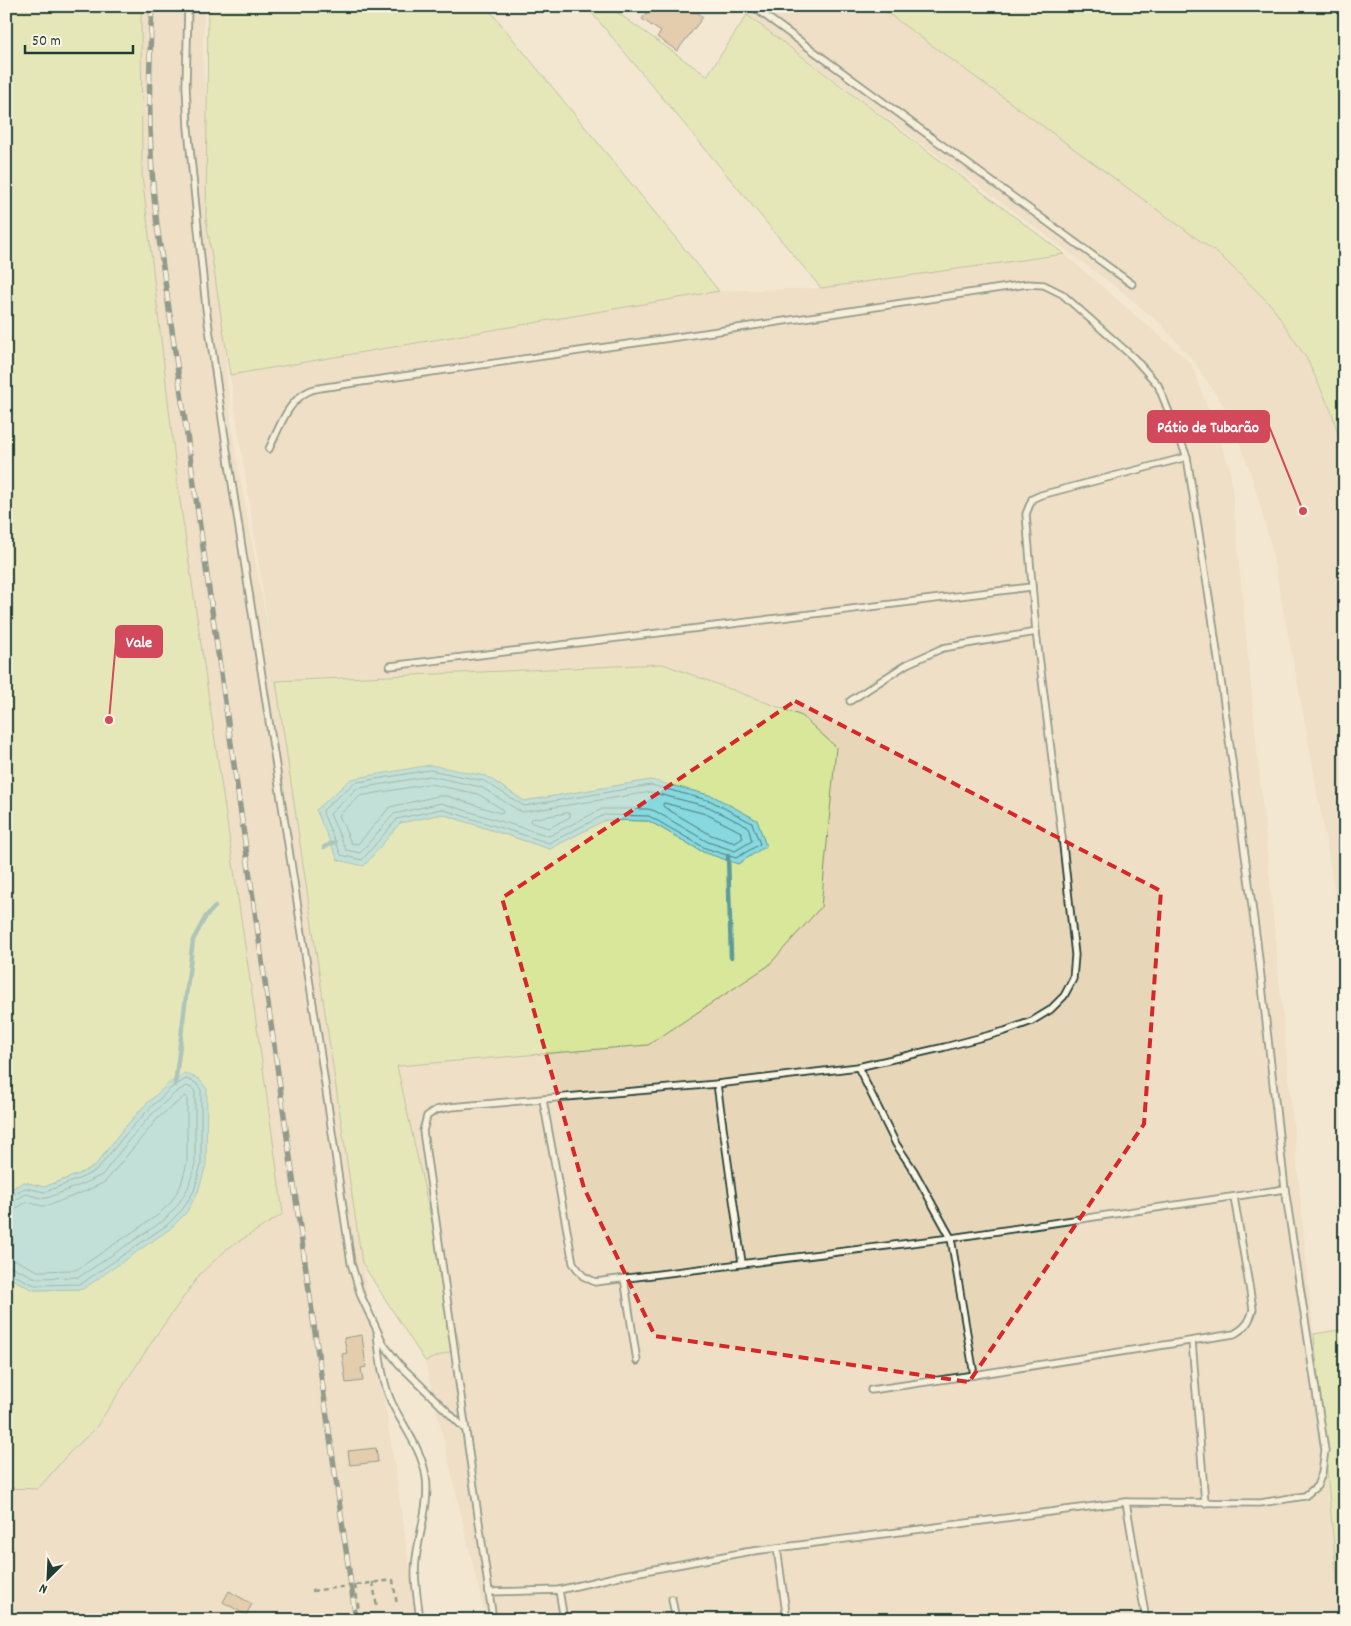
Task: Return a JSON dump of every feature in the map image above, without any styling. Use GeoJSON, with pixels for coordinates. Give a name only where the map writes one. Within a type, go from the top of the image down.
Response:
{"type":"FeatureCollection","features":[{"type":"Feature","properties":{"kind":"lane"},"geometry":{"type":"LineString","coordinates":[[188,6],[186,86],[189,137],[204,288],[223,425],[319,1043],[351,1263],[361,1296],[384,1345],[399,1364],[466,1430]]}},
{"type":"Feature","properties":{"kind":"lane"},"geometry":{"type":"LineString","coordinates":[[752,6],[1132,284]]}},
{"type":"Feature","properties":{"kind":"lane"},"geometry":{"type":"LineString","coordinates":[[269,449],[285,416],[296,399],[309,391],[358,382],[705,334],[1027,284],[1044,285],[1062,294],[1134,358],[1158,385],[1186,458],[1212,616],[1257,942],[1285,1189],[1325,1450],[1322,1473],[1317,1486],[1305,1496],[1260,1503],[1126,1502],[746,1552],[623,1575],[559,1590],[489,1592]]}},
{"type":"Feature","properties":{"kind":"lane"},"geometry":{"type":"LineString","coordinates":[[493,1620],[423,1131],[427,1116],[436,1110],[470,1105],[717,1084],[858,1067],[1005,1031],[1032,1021],[1050,1010],[1064,996],[1073,979],[1075,955],[1036,632],[1026,514],[1032,499],[1042,494],[1186,458]]}},
{"type":"Feature","properties":{"kind":"lane"},"geometry":{"type":"LineString","coordinates":[[390,666],[1031,586]]}},
{"type":"Feature","properties":{"kind":"lane"},"geometry":{"type":"LineString","coordinates":[[850,701],[907,664],[943,648],[1036,632]]}},
{"type":"Feature","properties":{"kind":"lane"},"geometry":{"type":"LineString","coordinates":[[858,1067],[896,1144],[914,1171],[951,1238],[974,1374]]}},
{"type":"Feature","properties":{"kind":"lane"},"geometry":{"type":"LineString","coordinates":[[717,1084],[742,1264]]}},
{"type":"Feature","properties":{"kind":"lane"},"geometry":{"type":"LineString","coordinates":[[543,1100],[573,1263],[583,1276],[595,1282],[951,1238],[1285,1189]]}},
{"type":"Feature","properties":{"kind":"lane"},"geometry":{"type":"LineString","coordinates":[[871,1390],[1234,1334],[1242,1329],[1250,1320],[1253,1309],[1234,1197]]}},
{"type":"Feature","properties":{"kind":"lane"},"geometry":{"type":"LineString","coordinates":[[624,1278],[637,1361]]}},
{"type":"Feature","properties":{"kind":"lane"},"geometry":{"type":"LineString","coordinates":[[376,1330],[381,1364],[388,1392],[416,1448],[426,1478],[424,1509],[415,1562],[420,1620]]}},
{"type":"Feature","properties":{"kind":"lane"},"geometry":{"type":"LineString","coordinates":[[1192,1341],[1205,1503]]}},
{"type":"Feature","properties":{"kind":"lane"},"geometry":{"type":"LineString","coordinates":[[1126,1502],[1146,1620]]}},
{"type":"Feature","properties":{"kind":"lane"},"geometry":{"type":"LineString","coordinates":[[777,1548],[787,1620]]}},
{"type":"Feature","properties":{"kind":"lane"},"geometry":{"type":"LineString","coordinates":[[559,1590],[564,1620]]}},
{"type":"Feature","properties":{"kind":"lane"},"geometry":{"type":"LineString","coordinates":[[672,1600],[676,1620]]}},
{"type":"Feature","properties":{"kind":"path"},"geometry":{"type":"LineString","coordinates":[[312,1591],[393,1580],[397,1605]]}},
{"type":"Feature","properties":{"kind":"path"},"geometry":{"type":"LineString","coordinates":[[373,1582],[377,1608]]}},
{"type":"Feature","properties":{"kind":"path"},"geometry":{"type":"LineString","coordinates":[[356,1585],[359,1611]]}},
{"type":"Feature","properties":{"kind":"highlighted area"},"geometry":{"type":"Polygon","coordinates":[[[795,701],[1161,891],[1144,1124],[969,1382],[655,1336],[584,1188],[502,898],[795,701]]]}},
{"type":"Feature","properties":{"kind":"shaded area"},"geometry":{"type":"Polygon","coordinates":[[[6,6],[204,6],[203,62],[233,438],[272,652],[230,375],[719,291],[821,288],[1064,254],[1191,363],[1230,469],[1341,1620],[486,1620],[425,1361],[460,1347],[397,1066],[648,1045],[663,664],[277,682],[362,1263],[417,1620],[6,1620],[6,6]]]}},
{"type":"Feature","properties":{"kind":"shaded area"},"geometry":{"type":"Polygon","coordinates":[[[735,6],[878,6],[1221,256],[1272,306],[1307,359],[1332,413],[1345,458],[1345,951],[1306,728],[1271,546],[1252,477],[1230,416],[1196,364],[1162,325],[1119,289],[735,6]]]}},
{"type":"Feature","properties":{"kind":"green space"},"geometry":{"type":"Polygon","coordinates":[[[6,6],[141,6],[142,175],[178,487],[283,1214],[228,1248],[200,1274],[155,1337],[95,1429],[68,1454],[38,1489],[6,1488],[6,1276],[34,1290],[83,1289],[145,1105],[120,1133],[95,1166],[44,1187],[24,1182],[6,1192],[6,6]]]}},
{"type":"Feature","properties":{"kind":"green space"},"geometry":{"type":"Polygon","coordinates":[[[208,6],[486,6],[719,291],[230,375],[206,218],[208,6]]]}},
{"type":"Feature","properties":{"kind":"green space"},"geometry":{"type":"Polygon","coordinates":[[[586,6],[617,6],[615,11],[707,76],[747,15],[1064,254],[821,288],[586,6]]]}},
{"type":"Feature","properties":{"kind":"green space"},"geometry":{"type":"Polygon","coordinates":[[[878,6],[1345,6],[1345,458],[1332,413],[1307,359],[1272,306],[1221,256],[878,6]]]}},
{"type":"Feature","properties":{"kind":"green space"},"geometry":{"type":"Polygon","coordinates":[[[663,664],[802,716],[836,747],[821,907],[768,966],[648,1045],[397,1066],[460,1348],[425,1361],[362,1263],[276,681],[663,664]],[[486,776],[400,823],[442,814],[550,849],[605,820],[649,821],[703,852],[651,780],[524,801],[486,776]]]}},
{"type":"Feature","properties":{"kind":"green space"},"geometry":{"type":"Polygon","coordinates":[[[1345,1329],[1345,1620],[1341,1620],[1314,1334],[1345,1329]]]}},
{"type":"Feature","properties":{"kind":"water"},"geometry":{"type":"Polygon","coordinates":[[[430,765],[486,776],[524,801],[651,780],[713,796],[757,820],[766,846],[738,864],[703,852],[649,821],[605,820],[550,849],[442,814],[400,823],[364,866],[338,860],[316,810],[351,779],[430,765]]]}},
{"type":"Feature","properties":{"kind":"water"},"geometry":{"type":"Polygon","coordinates":[[[185,1073],[199,1079],[207,1089],[206,1165],[198,1192],[186,1213],[170,1229],[83,1289],[34,1290],[6,1276],[6,1192],[24,1182],[44,1187],[95,1166],[120,1133],[145,1105],[168,1084],[185,1073]]]}},
{"type":"Feature","properties":{"kind":"building"},"geometry":{"type":"Polygon","coordinates":[[[652,6],[689,6],[703,17],[677,51],[657,37],[661,32],[642,19],[652,6]]]}},
{"type":"Feature","properties":{"kind":"building"},"geometry":{"type":"Polygon","coordinates":[[[362,1335],[366,1367],[361,1368],[363,1381],[346,1383],[342,1354],[347,1353],[344,1338],[362,1335]]]}},
{"type":"Feature","properties":{"kind":"building"},"geometry":{"type":"Polygon","coordinates":[[[376,1448],[378,1462],[350,1465],[348,1451],[376,1448]]]}},
{"type":"Feature","properties":{"kind":"building"},"geometry":{"type":"Polygon","coordinates":[[[229,1591],[252,1604],[246,1615],[223,1602],[229,1591]]]}},
{"type":"Feature","properties":{"kind":"waterway"},"geometry":{"type":"LineString","coordinates":[[324,847],[335,842]]}},
{"type":"Feature","properties":{"kind":"waterway"},"geometry":{"type":"LineString","coordinates":[[728,856],[731,957]]}},
{"type":"Feature","properties":{"kind":"waterway"},"geometry":{"type":"LineString","coordinates":[[175,1085],[193,940],[206,916],[215,907]]}},
{"type":"Feature","properties":{"kind":"railway"},"geometry":{"type":"LineString","coordinates":[[152,6],[150,116],[157,225],[356,1620]]}},
{"type":"Feature","properties":{"kind":"place","name":"Pátio de Tubarão"},"geometry":{"type":"Point","coordinates":[1303,511]}},
{"type":"Feature","properties":{"kind":"place","name":"Vale"},"geometry":{"type":"Point","coordinates":[109,720]}}]}
